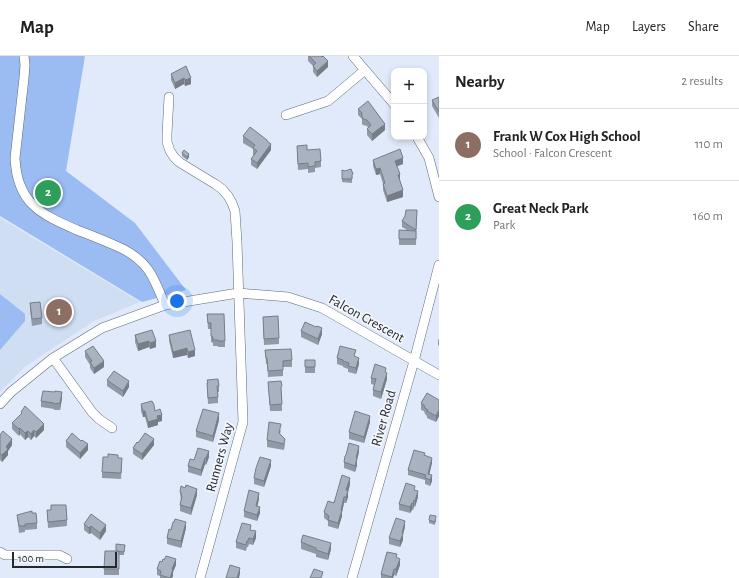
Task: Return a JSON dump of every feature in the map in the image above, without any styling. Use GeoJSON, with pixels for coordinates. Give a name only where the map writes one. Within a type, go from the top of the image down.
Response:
{"type":"FeatureCollection","features":[{"type":"Feature","properties":{"kind":"street"},"geometry":{"type":"LineString","coordinates":[[24,56],[25,65],[16,169],[18,179],[28,200],[38,210],[49,217],[123,249],[140,260],[150,272],[164,305]]}},
{"type":"Feature","properties":{"kind":"street"},"geometry":{"type":"LineString","coordinates":[[353,56],[391,100]]}},
{"type":"Feature","properties":{"kind":"street"},"geometry":{"type":"LineString","coordinates":[[286,115],[328,101],[365,70]]}},
{"type":"Feature","properties":{"kind":"street","name":"Runners Way"},"geometry":{"type":"LineString","coordinates":[[169,97],[167,142],[170,150],[174,157],[180,162],[222,189],[228,196],[235,211],[237,242],[243,422],[200,578]]}},
{"type":"Feature","properties":{"kind":"street"},"geometry":{"type":"LineString","coordinates":[[419,140],[429,158],[439,197]]}},
{"type":"Feature","properties":{"kind":"street","name":"River Road"},"geometry":{"type":"LineString","coordinates":[[352,578],[414,361],[439,265]]}},
{"type":"Feature","properties":{"kind":"street","name":"Falcon Crescent"},"geometry":{"type":"LineString","coordinates":[[0,404],[10,392],[53,358],[102,328],[164,305],[238,293],[288,297],[322,308],[439,375]]}},
{"type":"Feature","properties":{"kind":"street"},"geometry":{"type":"LineString","coordinates":[[53,358],[92,412],[112,428]]}},
{"type":"Feature","properties":{"kind":"street"},"geometry":{"type":"LineString","coordinates":[[0,552],[5,555],[59,555],[67,559]]}},
{"type":"Feature","properties":{"kind":"shaded area"},"geometry":{"type":"Polygon","coordinates":[[[0,56],[85,56],[66,171],[135,223],[186,290],[142,302],[0,216],[0,56]]]}},
{"type":"Feature","properties":{"kind":"shaded area"},"geometry":{"type":"Polygon","coordinates":[[[0,218],[140,302],[94,321],[26,366],[0,392],[0,218]]]}},
{"type":"Feature","properties":{"kind":"shaded area"},"geometry":{"type":"Polygon","coordinates":[[[0,294],[25,314],[25,321],[0,350],[0,294]]]}},
{"type":"Feature","properties":{"kind":"building"},"geometry":{"type":"Polygon","coordinates":[[[309,56],[323,56],[328,61],[317,71],[313,66],[316,63],[309,56]]]}},
{"type":"Feature","properties":{"kind":"building"},"geometry":{"type":"Polygon","coordinates":[[[186,66],[191,78],[185,80],[184,78],[175,83],[171,74],[186,66]]]}},
{"type":"Feature","properties":{"kind":"building"},"geometry":{"type":"Polygon","coordinates":[[[439,97],[439,112],[432,100],[439,97]]]}},
{"type":"Feature","properties":{"kind":"building"},"geometry":{"type":"Polygon","coordinates":[[[368,101],[385,124],[372,134],[367,129],[371,125],[367,120],[363,119],[362,113],[358,109],[368,101]]]}},
{"type":"Feature","properties":{"kind":"building"},"geometry":{"type":"Polygon","coordinates":[[[250,127],[271,144],[257,163],[251,159],[257,151],[253,148],[255,145],[243,136],[250,127]]]}},
{"type":"Feature","properties":{"kind":"building"},"geometry":{"type":"Polygon","coordinates":[[[307,145],[307,150],[320,149],[321,161],[315,162],[315,166],[308,167],[308,163],[298,164],[297,146],[307,145]]]}},
{"type":"Feature","properties":{"kind":"building"},"geometry":{"type":"Polygon","coordinates":[[[400,149],[403,158],[395,161],[400,174],[398,175],[403,190],[387,196],[383,184],[385,183],[380,168],[376,169],[373,160],[400,149]]]}},
{"type":"Feature","properties":{"kind":"building"},"geometry":{"type":"Polygon","coordinates":[[[184,150],[189,154],[187,157],[182,153],[184,150]]]}},
{"type":"Feature","properties":{"kind":"building"},"geometry":{"type":"Polygon","coordinates":[[[351,169],[353,174],[352,179],[342,179],[342,170],[345,171],[351,169]]]}},
{"type":"Feature","properties":{"kind":"building"},"geometry":{"type":"Polygon","coordinates":[[[406,210],[417,210],[416,230],[402,221],[406,210]]]}},
{"type":"Feature","properties":{"kind":"building"},"geometry":{"type":"Polygon","coordinates":[[[399,230],[416,231],[416,239],[399,239],[399,230]]]}},
{"type":"Feature","properties":{"kind":"building"},"geometry":{"type":"Polygon","coordinates":[[[40,302],[42,318],[32,319],[30,303],[40,302]]]}},
{"type":"Feature","properties":{"kind":"building"},"geometry":{"type":"Polygon","coordinates":[[[207,314],[224,314],[225,341],[213,340],[213,337],[211,336],[211,323],[208,323],[207,314]]]}},
{"type":"Feature","properties":{"kind":"building"},"geometry":{"type":"Polygon","coordinates":[[[278,316],[279,338],[264,339],[263,317],[278,316]]]}},
{"type":"Feature","properties":{"kind":"building"},"geometry":{"type":"Polygon","coordinates":[[[305,322],[322,328],[318,339],[301,331],[305,322]]]}},
{"type":"Feature","properties":{"kind":"building"},"geometry":{"type":"Polygon","coordinates":[[[152,330],[156,341],[138,344],[135,335],[152,330]]]}},
{"type":"Feature","properties":{"kind":"building"},"geometry":{"type":"Polygon","coordinates":[[[190,330],[195,350],[188,352],[187,348],[173,352],[169,335],[190,330]]]}},
{"type":"Feature","properties":{"kind":"building"},"geometry":{"type":"Polygon","coordinates":[[[93,346],[104,361],[94,368],[90,362],[92,361],[85,351],[93,346]]]}},
{"type":"Feature","properties":{"kind":"building"},"geometry":{"type":"Polygon","coordinates":[[[340,346],[356,350],[354,356],[359,358],[356,368],[348,366],[349,363],[337,358],[340,346]]]}},
{"type":"Feature","properties":{"kind":"building"},"geometry":{"type":"Polygon","coordinates":[[[291,349],[292,360],[283,361],[283,370],[268,371],[265,350],[291,349]]]}},
{"type":"Feature","properties":{"kind":"building"},"geometry":{"type":"Polygon","coordinates":[[[305,360],[315,360],[315,367],[305,367],[305,360]]]}},
{"type":"Feature","properties":{"kind":"building"},"geometry":{"type":"Polygon","coordinates":[[[375,364],[386,368],[385,372],[387,373],[381,392],[373,390],[376,379],[371,378],[375,364]]]}},
{"type":"Feature","properties":{"kind":"building"},"geometry":{"type":"Polygon","coordinates":[[[114,371],[129,381],[123,391],[107,380],[114,371]]]}},
{"type":"Feature","properties":{"kind":"building"},"geometry":{"type":"Polygon","coordinates":[[[218,379],[218,397],[208,398],[207,380],[218,379]]]}},
{"type":"Feature","properties":{"kind":"building"},"geometry":{"type":"Polygon","coordinates":[[[281,381],[282,404],[270,405],[268,382],[281,381]]]}},
{"type":"Feature","properties":{"kind":"building"},"geometry":{"type":"Polygon","coordinates":[[[43,391],[62,392],[60,403],[54,404],[41,401],[43,391]]]}},
{"type":"Feature","properties":{"kind":"building"},"geometry":{"type":"Polygon","coordinates":[[[427,393],[439,400],[439,410],[436,416],[427,411],[428,410],[421,403],[427,393]]]}},
{"type":"Feature","properties":{"kind":"building"},"geometry":{"type":"Polygon","coordinates":[[[152,401],[155,411],[160,409],[162,415],[157,416],[158,419],[148,422],[141,404],[152,401]]]}},
{"type":"Feature","properties":{"kind":"building"},"geometry":{"type":"Polygon","coordinates":[[[25,406],[44,424],[36,432],[34,430],[31,434],[28,431],[25,433],[12,423],[22,413],[21,412],[25,406]]]}},
{"type":"Feature","properties":{"kind":"building"},"geometry":{"type":"Polygon","coordinates":[[[203,409],[219,413],[213,436],[196,431],[203,409]]]}},
{"type":"Feature","properties":{"kind":"building"},"geometry":{"type":"Polygon","coordinates":[[[355,411],[370,416],[364,437],[349,432],[355,411]]]}},
{"type":"Feature","properties":{"kind":"building"},"geometry":{"type":"Polygon","coordinates":[[[269,422],[281,424],[279,433],[285,439],[284,444],[267,440],[269,422]]]}},
{"type":"Feature","properties":{"kind":"building"},"geometry":{"type":"Polygon","coordinates":[[[3,431],[12,439],[6,447],[8,449],[2,455],[0,454],[0,435],[3,431]]]}},
{"type":"Feature","properties":{"kind":"building"},"geometry":{"type":"Polygon","coordinates":[[[72,433],[81,441],[82,440],[88,444],[80,453],[66,441],[72,433]]]}},
{"type":"Feature","properties":{"kind":"building"},"geometry":{"type":"Polygon","coordinates":[[[145,433],[154,439],[142,454],[133,448],[145,433]]]}},
{"type":"Feature","properties":{"kind":"building"},"geometry":{"type":"Polygon","coordinates":[[[349,443],[359,446],[355,466],[344,462],[349,443]]]}},
{"type":"Feature","properties":{"kind":"building"},"geometry":{"type":"Polygon","coordinates":[[[198,448],[209,451],[201,470],[188,466],[190,459],[194,460],[198,448]]]}},
{"type":"Feature","properties":{"kind":"building"},"geometry":{"type":"Polygon","coordinates":[[[414,450],[425,453],[424,455],[432,458],[428,474],[432,475],[430,480],[425,478],[426,475],[408,470],[414,450]]]}},
{"type":"Feature","properties":{"kind":"building"},"geometry":{"type":"Polygon","coordinates":[[[108,454],[118,455],[118,458],[122,458],[121,473],[102,472],[103,457],[108,457],[108,454]]]}},
{"type":"Feature","properties":{"kind":"building"},"geometry":{"type":"Polygon","coordinates":[[[260,457],[271,460],[264,481],[254,478],[260,457]]]}},
{"type":"Feature","properties":{"kind":"building"},"geometry":{"type":"Polygon","coordinates":[[[342,475],[350,478],[346,490],[348,491],[346,497],[344,497],[338,523],[328,520],[329,516],[324,512],[328,501],[334,503],[342,475]]]}},
{"type":"Feature","properties":{"kind":"building"},"geometry":{"type":"Polygon","coordinates":[[[406,483],[415,486],[414,490],[418,491],[415,501],[414,500],[410,507],[399,504],[406,483]]]}},
{"type":"Feature","properties":{"kind":"building"},"geometry":{"type":"Polygon","coordinates":[[[186,485],[197,489],[191,508],[180,505],[182,496],[180,492],[181,486],[185,488],[186,485]]]}},
{"type":"Feature","properties":{"kind":"building"},"geometry":{"type":"Polygon","coordinates":[[[249,490],[259,493],[256,506],[260,507],[257,515],[244,511],[249,490]]]}},
{"type":"Feature","properties":{"kind":"building"},"geometry":{"type":"Polygon","coordinates":[[[51,505],[66,505],[67,520],[48,522],[47,510],[51,510],[51,505]]]}},
{"type":"Feature","properties":{"kind":"building"},"geometry":{"type":"Polygon","coordinates":[[[32,511],[32,513],[36,513],[37,523],[19,526],[17,515],[32,511]]]}},
{"type":"Feature","properties":{"kind":"building"},"geometry":{"type":"Polygon","coordinates":[[[91,514],[106,525],[100,533],[91,526],[89,528],[84,524],[91,514]]]}},
{"type":"Feature","properties":{"kind":"building"},"geometry":{"type":"Polygon","coordinates":[[[430,515],[436,516],[435,522],[429,520],[430,515]]]}},
{"type":"Feature","properties":{"kind":"building"},"geometry":{"type":"Polygon","coordinates":[[[396,518],[405,521],[403,534],[400,541],[389,538],[396,518]]]}},
{"type":"Feature","properties":{"kind":"building"},"geometry":{"type":"Polygon","coordinates":[[[175,519],[186,522],[181,541],[167,538],[169,529],[171,530],[175,519]]]}},
{"type":"Feature","properties":{"kind":"building"},"geometry":{"type":"Polygon","coordinates":[[[242,523],[251,525],[250,530],[256,531],[253,539],[249,538],[246,545],[236,542],[242,523]]]}},
{"type":"Feature","properties":{"kind":"building"},"geometry":{"type":"Polygon","coordinates":[[[303,535],[331,543],[328,554],[316,550],[316,548],[301,542],[303,535]]]}},
{"type":"Feature","properties":{"kind":"building"},"geometry":{"type":"Polygon","coordinates":[[[116,544],[125,545],[124,552],[116,551],[116,544]]]}},
{"type":"Feature","properties":{"kind":"building"},"geometry":{"type":"Polygon","coordinates":[[[105,551],[119,551],[119,569],[104,569],[105,551]]]}},
{"type":"Feature","properties":{"kind":"building"},"geometry":{"type":"Polygon","coordinates":[[[387,552],[397,554],[396,557],[400,559],[396,569],[394,569],[392,577],[381,574],[387,552]]]}},
{"type":"Feature","properties":{"kind":"building"},"geometry":{"type":"Polygon","coordinates":[[[166,556],[176,559],[170,578],[160,575],[161,571],[157,569],[160,561],[162,562],[166,556]]]}},
{"type":"Feature","properties":{"kind":"building"},"geometry":{"type":"Polygon","coordinates":[[[230,565],[240,568],[237,578],[226,578],[230,565]]]}},
{"type":"Feature","properties":{"kind":"building"},"geometry":{"type":"Polygon","coordinates":[[[314,569],[323,572],[321,578],[310,578],[314,569]]]}},
{"type":"Feature","properties":{"kind":"place","name":"Great Neck Park"},"geometry":{"type":"Point","coordinates":[48,193]}},
{"type":"Feature","properties":{"kind":"place","name":"Frank W Cox High School"},"geometry":{"type":"Point","coordinates":[59,312]}}]}
